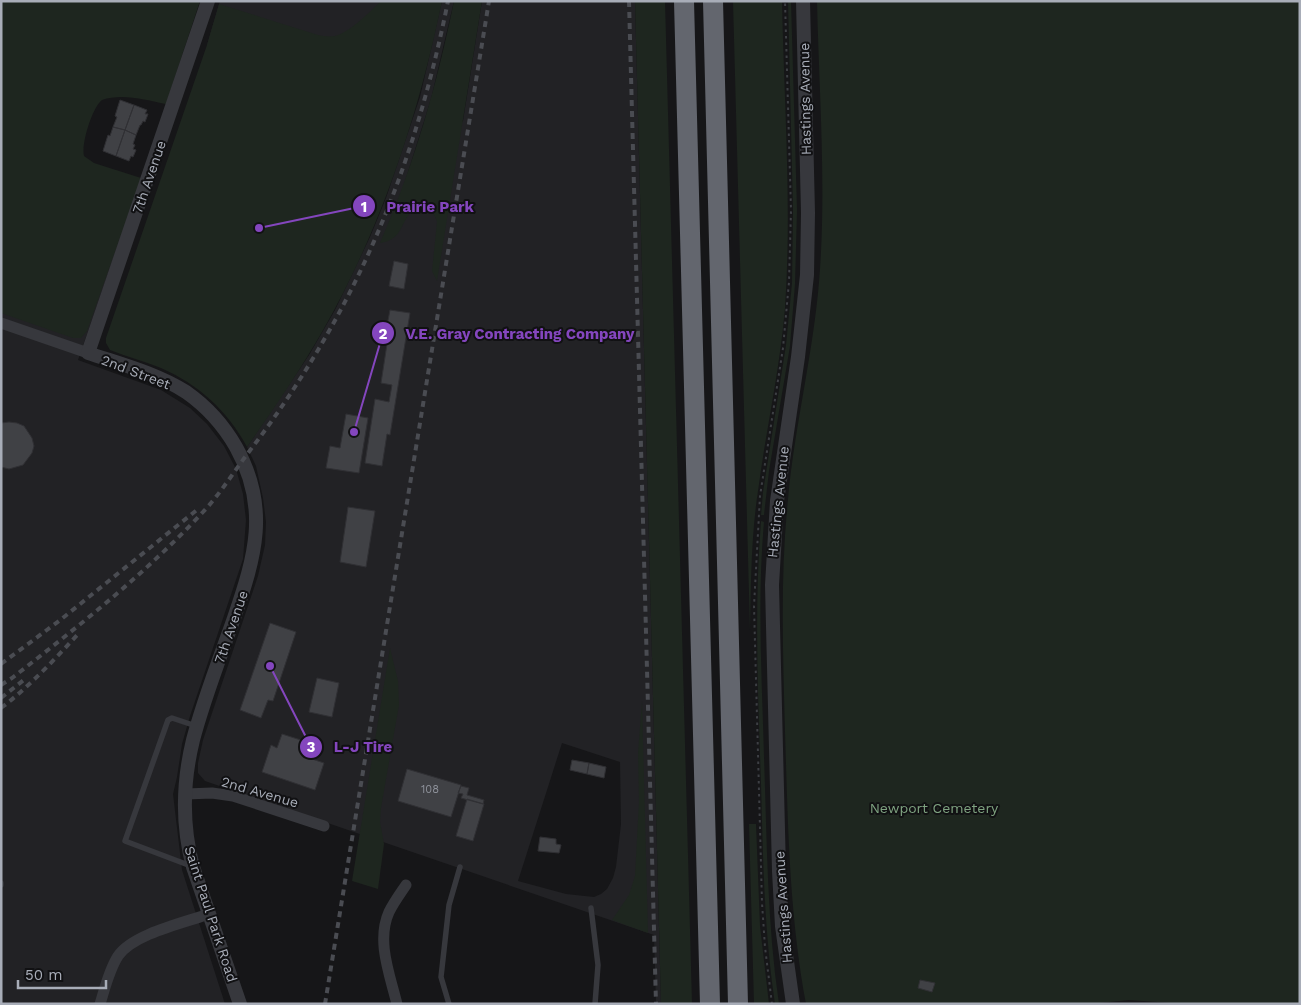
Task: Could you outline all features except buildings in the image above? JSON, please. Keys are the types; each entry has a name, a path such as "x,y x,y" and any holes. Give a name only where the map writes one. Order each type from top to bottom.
{"highway":[{"path":"684,1 710,1004"},
{"path":"714,1 738,1004"},
{"path":"701,689 696,834 701,1004"},
{"path":"738,963 746,988 747,1004"}],"street":[{"name":"7th Avenue","path":"88,353 208,1"},
{"name":"Hastings Avenue","path":"793,1004 782,926 779,871 772,585 777,501 802,325 807,275 808,213 803,1"},
{"name":"2nd Street","path":"1,323 155,377 185,392 203,406 219,423 243,460"},
{"name":"7th Avenue","path":"186,794 189,763 197,726 248,578 254,550 256,531 255,509 250,481 243,460"},
{"name":"2nd Avenue","path":"186,794 233,796 324,826"},
{"name":"Saint Paul Park Road","path":"186,794 187,830 193,867 240,1004"},
{"path":"397,1004 384,951 384,930 389,913 406,885"},
{"path":"100,1004 116,961 128,946 145,936 209,914"}],"lane":[{"path":"193,867 125,841 168,720 172,718 197,726"},
{"path":"449,1004 441,977 449,905 460,867"},
{"path":"591,908 598,965 595,1004"}],"shaded area":[{"path":"1,1 200,1 102,83 76,159 140,181 78,360 161,390 190,408 207,424 224,446 236,469 243,494 246,520 243,559 190,716 182,744 173,794 182,870 225,1004 1,1004"},
{"path":"220,1 404,1 324,83 207,45"},
{"path":"442,1 454,1 431,99 403,188 463,121 482,1 635,1 661,1004 656,1004 654,935 205,781 198,773 203,740 258,576 265,545 266,522 263,498 256,466 247,447 309,355 335,310 370,237 386,198 420,97","holes":["562,743 620,762 621,824 616,867 607,889 594,897 566,894 518,881"]}],"green space":[{"path":"1,1 200,1 166,104 126,97 102,100 98,104 88,126 84,143 84,156 94,163 141,178 87,331 81,338 73,338 1,313"},
{"path":"381,1 442,1 409,130 380,213 343,293 304,362 247,447 231,422 211,400 187,382 161,368 110,350 106,343 106,338 207,45 219,4 318,35 335,36 353,27"},
{"path":"454,1 482,1 437,281 432,271 437,222 434,215 428,209 421,207 413,210 393,238 380,243 414,154 432,94"},
{"path":"635,1 665,1 692,1004 661,1004"},
{"path":"733,1 782,1 787,154 788,231 785,308 780,354 761,468 754,526 750,631"},
{"path":"788,1 791,1 797,210 795,284 790,346 769,471 764,515 761,515 786,345 792,283 793,211"},
{"name":"Newport Cemetery","path":"817,1 1300,1 1300,1004 1184,1004 1129,1000 1090,1004 806,1004 796,936 790,868 784,703 783,586 785,528 791,470 814,327 822,236"},
{"path":"761,521 764,522 761,640 767,850 772,942 779,1004 775,1004 771,977 763,866 757,652"},
{"path":"390,648 398,681 399,705 381,808 380,822 384,844 378,889 352,881"},
{"path":"642,701 648,933 612,920 629,895 635,876 639,801 638,753"},
{"path":"749,824 756,824 760,926 769,1004 754,1004"}],"railway":[{"path":"1,685 87,619 181,535 215,498 286,401 319,348 349,294 375,239 398,182 417,124 434,64 448,1"},
{"path":"325,1004 489,1"},
{"path":"629,1 656,1004"},
{"path":"1,664 59,621 198,509"},
{"path":"1,708 32,681 79,633"},
{"path":"1,698 25,679"}],"place":[{"name":"Prairie Park","path":"259,228"},
{"name":"V.E. Gray Contracting Company","path":"354,432"},
{"name":"L-J Tire","path":"270,666"}]}
